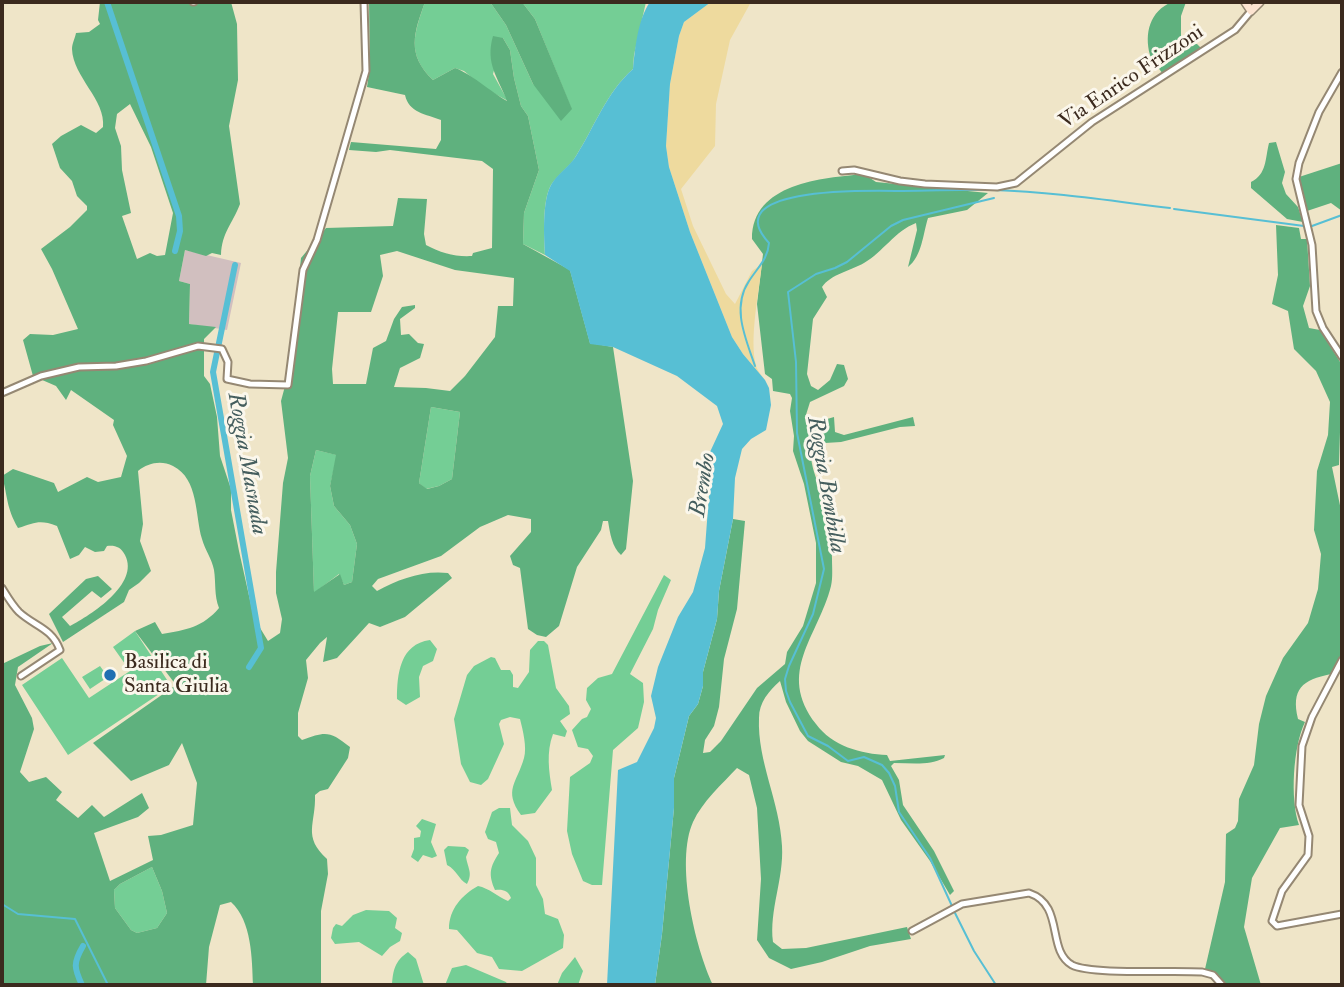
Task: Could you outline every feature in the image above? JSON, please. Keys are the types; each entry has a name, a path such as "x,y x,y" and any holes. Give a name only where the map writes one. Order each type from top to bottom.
{"street":[{"path":"2,393 41,376 79,367 116,366 146,361 198,346 222,349 228,362 227,379 250,384 288,385 303,270 317,240 366,71 363,2"},
{"path":"1245,2 1251,11"},
{"name":"Via Enrico Frizzoni","path":"842,171 854,170 900,181 942,185 997,187 1020,180 1092,122 1236,29 1260,2"},
{"path":"1342,72 1321,107 1297,174 1297,187 1312,245 1315,307 1323,328 1342,357"},
{"path":"2,588 19,612 50,631 60,650 21,676"},
{"path":"1342,660 1311,719 1302,746 1299,805 1309,834 1308,855 1282,891 1272,921 1277,926 1342,914"},
{"path":"912,931 960,904 1020,892 1032,893 1047,906 1060,951 1072,965 1091,969 1206,972 1222,985"}],"shaded area":[{"path":"185,250 241,263 227,330 189,324 190,284 179,281"}],"green space":[{"path":"100,2 231,2 237,24 238,80 229,126 240,204 225,234 221,255 212,253 206,256 185,250 179,281 190,284 189,324 216,327 204,339 204,376 210,384 217,417 220,456 231,489 231,510 254,618 268,641 280,633 282,619 276,593 276,572 283,483 288,458 281,401 288,375 301,258 326,228 393,226 398,198 427,199 424,234 426,245 448,254 466,256 492,248 493,169 482,161 390,150 349,150 351,142 436,149 441,140 441,120 414,109 405,95 367,87 370,67 369,2 425,2 415,43 424,70 433,80 455,68 507,101 491,55 493,36 503,38 510,50 521,106 528,116 539,170 524,213 523,244 570,270 590,343 613,347 633,481 626,549 621,555 618,552 608,521 603,521 601,530 577,567 559,626 546,637 528,629 520,568 513,565 510,556 531,532 531,519 508,515 480,527 441,556 378,579 372,586 377,591 420,574 448,573 452,578 405,617 380,627 369,623 337,658 323,662 327,637 306,660 308,678 298,713 298,736 302,740 328,734 350,747 348,758 328,789 315,795 312,836 319,851 327,859 328,874 321,911 321,985 253,985 247,930 238,910 231,902 220,905 209,947 206,985 2,985 2,664 40,646 53,643 18,667 15,685 32,718 34,729 20,772 29,782 46,777 62,792 56,800 78,818 92,805 104,817 142,793 149,808 138,817 94,833 110,881 153,860 148,836 161,835 193,825 197,783 182,743 169,765 131,781 93,743 176,685 135,631 155,622 162,634 186,629 207,620 219,608 214,570 202,539 192,489 188,480 173,466 155,463 138,471 143,524 140,541 151,571 129,590 124,602 63,642 49,614 86,579 98,576 112,589 101,598 92,591 62,617 70,626 101,606 126,577 128,566 125,555 115,546 107,546 104,551 95,552 85,547 79,555 70,559 57,526 41,522 18,528 9,508 2,476 13,469 54,483 58,492 87,477 98,482 121,477 127,456 113,425 114,420 71,390 66,400 56,386 33,376 23,340 30,334 53,335 78,329 41,249 87,210 87,206 77,196 72,181 60,168 52,144 81,125 96,133 103,127 100,107 78,69 72,49 76,33 89,32 100,24","holes":["130,104 151,147 173,213 165,255 150,253 137,259 122,216 131,213 122,170 121,146 115,128 117,114","397,251 455,270 514,278 513,306 498,306 495,337 450,391 394,387 400,368 420,358 424,344 418,343 409,334 401,335 400,319 415,308 415,305 402,307 394,319 386,341 373,348 366,384 333,384 338,312 371,312 383,276 380,255","431,407 460,412 452,479 427,489 419,483","316,450 336,455 330,486 334,506 350,525 357,544 352,582 344,585 340,574 314,592 310,476","152,867 167,913 157,928 137,933 131,930 115,908 114,890"]},
{"path":"425,2 490,2 506,25 533,84 571,108 535,19 522,2 646,2 633,69 615,89 583,145 548,192 544,219 545,255 523,244 524,213 539,170 528,116 521,106 514,78 510,50 503,38 493,74 508,101 486,89 464,71 455,68 433,80 419,61 415,43"},
{"path":"490,2 522,2 535,19 572,109 561,121 533,84 506,25"},
{"path":"1172,2 1186,2 1181,16 1181,36 1189,44 1197,44 1203,50 1163,74 1151,57 1148,47 1149,31 1158,11"},
{"path":"1276,142 1285,172 1282,183 1286,194 1298,207 1303,222 1287,219 1251,188 1251,182 1263,170 1269,143"},
{"path":"1342,163 1342,211 1331,203 1307,211 1299,177"},
{"path":"864,174 876,182 988,193 967,210 928,218 919,251 908,267 917,230 916,223 902,231 871,258 836,276 822,287 827,297 813,319 807,374 811,386 818,390 830,380 837,364 844,365 848,379 844,386 810,402 805,418 810,424 834,417 835,432 844,435 913,417 915,426 825,443 811,450 831,544 832,576 825,604 804,655 800,688 805,705 816,724 839,743 857,751 887,755 890,761 945,755 944,758 932,762 894,763 891,766 899,780 903,805 934,851 954,891 950,895 901,820 882,780 858,766 841,762 808,741 786,702 780,681 765,697 759,718 761,750 777,813 782,846 773,918 773,942 782,949 806,948 907,927 911,939 870,946 791,969 769,958 757,940 761,879 757,808 749,775 737,768 702,807 693,822 688,839 686,859 690,904 700,949 713,985 655,985 674,808 674,778 689,716 698,704 703,686 703,672 717,619 719,591 733,519 745,521 737,609 724,659 719,707 714,726 705,740 703,753 710,752 721,741 757,688 785,664 787,652 803,626 816,583 816,543 804,484 793,451 794,436 790,411 792,398 790,394 773,391 772,379 765,374 757,304 763,254 752,239 755,220 764,206 776,195 792,187 829,178"},
{"path":"1276,225 1299,228 1301,239 1307,239 1310,286 1303,306 1309,328 1320,330 1342,365 1339,465 1332,467 1342,515 1342,654 1331,674 1306,683 1298,693 1298,719 1305,722 1294,773 1294,801 1299,825 1280,828 1252,878 1244,927 1261,985 1225,985 1214,973 1205,969 1225,882 1226,834 1235,828 1238,821 1239,799 1254,765 1266,696 1283,658 1308,623 1318,589 1321,554 1314,530 1317,471 1328,435 1330,402 1316,371 1294,349 1288,311 1272,304 1278,275"},
{"path":"431,407 460,412 452,479 426,489 419,483"},
{"path":"316,450 337,455 330,486 334,506 350,525 357,544 352,582 344,585 339,574 314,593 310,476"},
{"path":"664,575 671,580 653,629 630,674 643,683 644,702 638,728 613,750 602,885 592,885 583,881 572,854 567,831 570,777 590,763 593,756 588,749 578,747 572,730 587,717 591,709 586,700 587,688 598,678 612,674"},
{"path":"135,631 171,686 68,755 22,685 62,658 89,698 130,671 113,647"},
{"path":"430,640 437,649 433,661 423,666 419,677 420,697 406,705 397,699 402,662 412,647"},
{"path":"538,641 544,641 548,645 556,688 569,706 570,714 560,721 567,731 565,737 553,734 549,748 552,790 535,813 521,815 512,793 525,754 520,719 510,717 501,720 499,724 504,744 488,779 481,785 470,782 461,764 454,719 467,675 474,666 491,657 495,658 501,670 510,670 513,687 518,688 529,672 530,650"},
{"path":"100,666 108,677 90,689 82,677"},
{"path":"499,808 510,808 512,825 528,841 536,858 536,885 543,899 545,914 558,919 564,935 563,948 522,971 499,969 492,957 477,953 457,930 449,929 451,915 458,903 478,886 508,901 511,898 504,891 495,890 491,879 491,871 499,853 496,842 488,839 485,832 492,812"},
{"path":"422,819 436,824 431,842 437,856 432,858 423,855 418,862 411,857 414,838 420,837 421,831 416,826"},
{"path":"448,846 465,847 469,850 466,857 470,874 467,884 447,865 444,850"},
{"path":"152,867 167,913 157,928 137,933 131,930 115,908 114,890"},
{"path":"366,910 389,911 397,918 395,928 402,933 400,941 382,956 359,942 335,944 331,938 336,924 342,926 353,915"},
{"path":"408,952 416,959 424,985 392,985 396,966"},
{"path":"575,957 583,971 578,985 557,985 562,973"},
{"path":"466,965 508,985 445,985 452,968"}],"sand":[{"path":"711,2 751,2 730,40 716,104 715,146 681,189 693,226 726,294 735,304 752,271 762,264 755,315 754,355 765,380 732,337 690,232 669,167 666,146 670,84 679,36 684,22"}],"water":[{"path":"650,2 711,2 684,22 679,36 670,84 666,146 669,167 690,232 732,337 765,380 771,405 766,430 751,439 742,449 735,478 733,519 719,591 717,619 703,672 703,686 698,704 689,716 674,778 674,808 655,985 607,985 618,770 637,762 654,728 656,718 651,696 658,667 678,617 693,592 705,548 710,452 723,424 717,406 677,376 613,347 590,344 570,271 545,255 544,219 551,185 583,145 615,88 633,69 640,25"}],"waterway":[{"name":"Roggia Masnada","path":"107,2 179,216 180,231 175,251"},
{"path":"755,366 744,334 741,302 749,281 768,249 769,243 758,224 763,210 781,201 836,192 983,190 1060,195 1170,208"},
{"name":"Roggia Bembilla","path":"952,906 930,858 899,812 895,786 889,773 882,765 864,757 848,761 828,746 808,736 786,691 785,679 789,666 813,614 824,569 797,433 796,362 788,292 816,274 847,262 891,226 903,220 994,198"},
{"path":"1174,209 1304,226"},
{"path":"1312,226 1342,215"},
{"name":"Roggia Masnada","path":"235,265 213,372 261,648 249,667"},
{"path":"2,904 18,914 75,919 108,985"},
{"name":"Roggia Bembilla","path":"954,911 974,951 996,985"},
{"name":"Roggia Masnada","path":"82,985 76,966 83,946"}],"place":[{"name":"Basilica di Santa Giulia","path":"110,675"}],"water label":[{"name":"Brembo","path":"704,485"}]}
